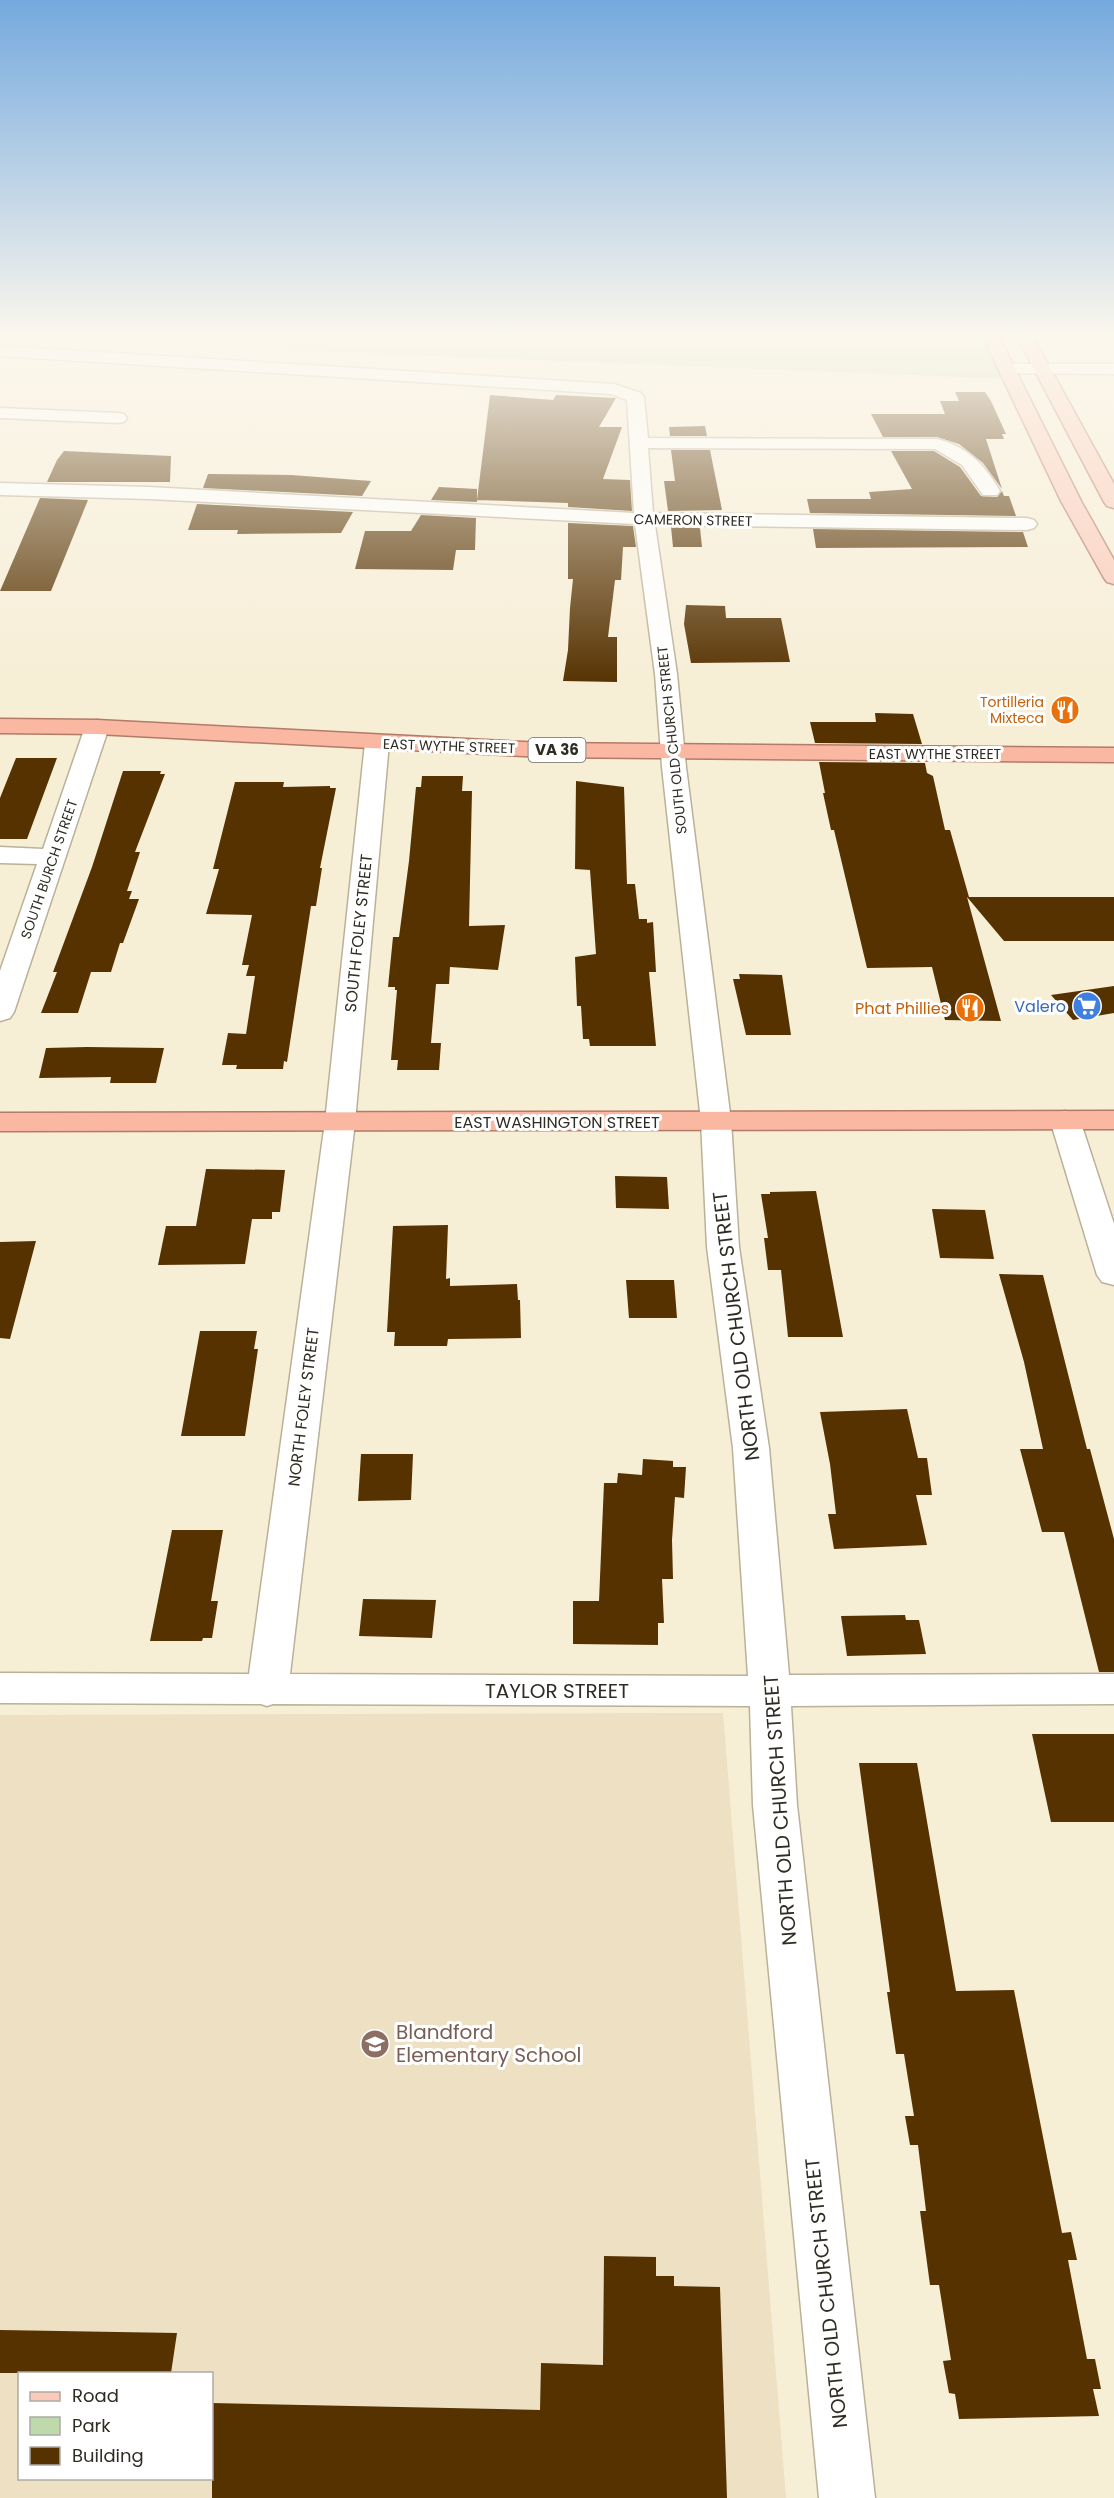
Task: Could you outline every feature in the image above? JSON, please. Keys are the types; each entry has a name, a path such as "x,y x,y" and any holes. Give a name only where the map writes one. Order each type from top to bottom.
{"highway":[{"name":"EAST WYTHE STREET","path":"0,726 97,727 544,750 1114,755"},
{"name":"EAST WASHINGTON STREET","path":"0,1122 1114,1119"}],"main road":[{"path":"1047,452 1071,501 1114,578"},
{"path":"1087,452 1114,502"}],"street":[{"name":"SOUTH OLD CHURCH STREET","path":"641,452 644,519 672,715 673,752 716,1121"},
{"path":"953,452 972,465 984,478 990,491"},
{"name":"CAMERON STREET","path":"0,489 149,493 644,519 1027,524"},
{"name":"SOUTH BURCH STREET","path":"0,1012 97,727"},
{"name":"SOUTH FOLEY STREET","path":"340,1122 377,743"},
{"path":"0,855 53,856"},
{"path":"1065,1120 1114,1275"},
{"name":"NORTH OLD CHURCH STREET","path":"716,1121 723,1247 751,1448 771,1691 776,1805 847,2498"},
{"name":"NORTH FOLEY STREET","path":"267,1691 340,1122"},
{"name":"TAYLOR STREET","path":"0,1688 267,1691 1114,1689"}],"shaded area":[{"name":"Blandford Elementary School","path":"723,1713 786,2498 0,2498 0,1715"}],"building":[{"path":"64,452 171,456 170,482 47,482"},
{"path":"483,452 613,452 603,479 630,480 632,511 568,507 568,503 477,500"},
{"path":"671,452 710,452 722,510 668,511 664,481 675,481"},
{"path":"891,452 935,452 960,467 981,496 997,497 1002,491 1004,496 1009,496 1016,516 810,513 807,499 871,499 869,492 912,489"},
{"path":"969,452 990,452 1002,489 983,463"},
{"path":"208,474 291,475 371,481 362,496 203,488"},
{"path":"439,487 477,489 477,502 431,500"},
{"path":"40,498 88,500 51,591 0,591"},
{"path":"197,504 353,512 341,533 237,534 238,530 188,530"},
{"path":"421,515 476,518 475,550 456,550 453,570 355,569 365,531 411,531"},
{"path":"568,523 633,526 636,547 623,547 621,580 615,580 608,637 617,637 617,682 563,681 568,650 573,579 568,579"},
{"path":"671,527 700,528 702,547 673,547"},
{"path":"813,529 1023,532 1028,547 816,548"},
{"path":"686,605 725,606 726,618 781,618 790,662 691,663 684,624"},
{"path":"875,713 913,714 922,744 815,743 810,722 876,722"},
{"path":"16,758 57,758 27,839 0,839 0,798"},
{"path":"819,762 925,763 927,773 933,776 945,830 950,830 969,897 1114,897 1114,941 1004,941 967,897 1001,1021 945,1020 932,967 867,968 834,830 831,830"},
{"path":"123,771 161,771 160,774 165,774 135,852 140,852 127,891 132,891 129,899 139,899 123,943 120,943 111,972 91,972 78,1013 41,1013 57,972 53,972 92,867"},
{"path":"422,776 463,776 462,791 472,791 469,926 505,925 498,970 450,967 449,984 436,984 431,1043 441,1043 439,1070 397,1070 398,1060 391,1060 397,990 395,987 388,987 393,937 399,937 416,787 421,787"},
{"path":"576,781 624,787 627,884 635,884 639,919 647,919 647,923 653,922 656,972 649,972 656,1046 590,1046 589,1039 583,1039 581,1006 577,1006 575,957 596,954 590,870 575,869"},
{"path":"235,782 284,782 283,787 330,786 330,788 336,788 320,868 322,868 316,906 311,906 287,1062 284,1061 283,1069 236,1069 237,1065 222,1065 228,1033 246,1034 255,976 246,976 249,965 242,965 252,915 206,914 219,869 213,869"},
{"path":"739,974 782,975 791,1035 746,1035 733,979 740,979"},
{"name":"Valero","path":"1114,986 1114,1013 1073,1020 1051,995"},
{"path":"46,1048 164,1048 156,1083 110,1083 111,1077 39,1078"},
{"path":"206,1169 285,1170 280,1212 272,1212 272,1219 252,1219 245,1264 158,1265 166,1226 196,1226"},
{"path":"615,1176 667,1177 669,1209 616,1208"},
{"path":"816,1191 843,1337 788,1337 781,1270 768,1270 764,1238 768,1238 761,1194"},
{"path":"932,1209 985,1210 994,1259 940,1258"},
{"path":"448,1225 446,1279 450,1278 450,1286 517,1284 518,1300 520,1300 521,1338 448,1339 447,1346 394,1346 395,1332 387,1332 393,1226"},
{"path":"36,1241 10,1339 0,1338 0,1242"},
{"path":"999,1274 1043,1275 1087,1449 1090,1449 1114,1539 1114,1672 1099,1672 1064,1532 1042,1532 1020,1449 1043,1449 1024,1362"},
{"path":"626,1280 674,1280 677,1318 629,1318"},
{"path":"200,1331 257,1331 254,1349 258,1349 245,1436 181,1436"},
{"path":"907,1409 918,1458 927,1458 932,1495 916,1495 927,1545 834,1549 828,1514 836,1514 830,1464 820,1412"},
{"path":"361,1454 413,1454 411,1500 358,1501"},
{"path":"643,1459 673,1461 673,1467 686,1467 684,1498 675,1497 672,1540 673,1579 662,1579 664,1623 658,1623 658,1645 573,1644 573,1601 599,1601 604,1483 617,1483 618,1473 642,1475"},
{"path":"172,1530 223,1530 211,1601 218,1601 212,1638 203,1638 202,1641 150,1641"},
{"path":"363,1599 436,1600 432,1638 359,1636"},
{"path":"905,1615 906,1620 919,1620 926,1654 847,1656 841,1616"},
{"path":"1032,1734 1114,1734 1114,1822 1051,1822"},
{"path":"859,1763 917,1763 956,1991 1014,1990 1062,2233 1071,2232 1077,2260 1068,2260 1087,2359 1095,2359 1101,2389 1093,2389 1099,2416 959,2419 955,2394 949,2393 943,2361 951,2360 939,2285 930,2285 920,2211 926,2211 918,2145 910,2145 905,2116 914,2116 904,2054 896,2054 887,1992 890,1992"},
{"path":"604,2256 656,2257 656,2276 674,2276 674,2286 720,2287 727,2498 212,2498 213,2403 540,2410 541,2363 603,2365"},
{"path":"0,2330 177,2333 171,2372 0,2373"}],"place":[{"name":"Tortilleria Mixteca","path":"1065,710"},
{"name":"Valero","path":"1087,1006"},
{"name":"Phat Phillies","path":"970,1008"},
{"name":"Blandford Elementary School","path":"375,2044"}]}
